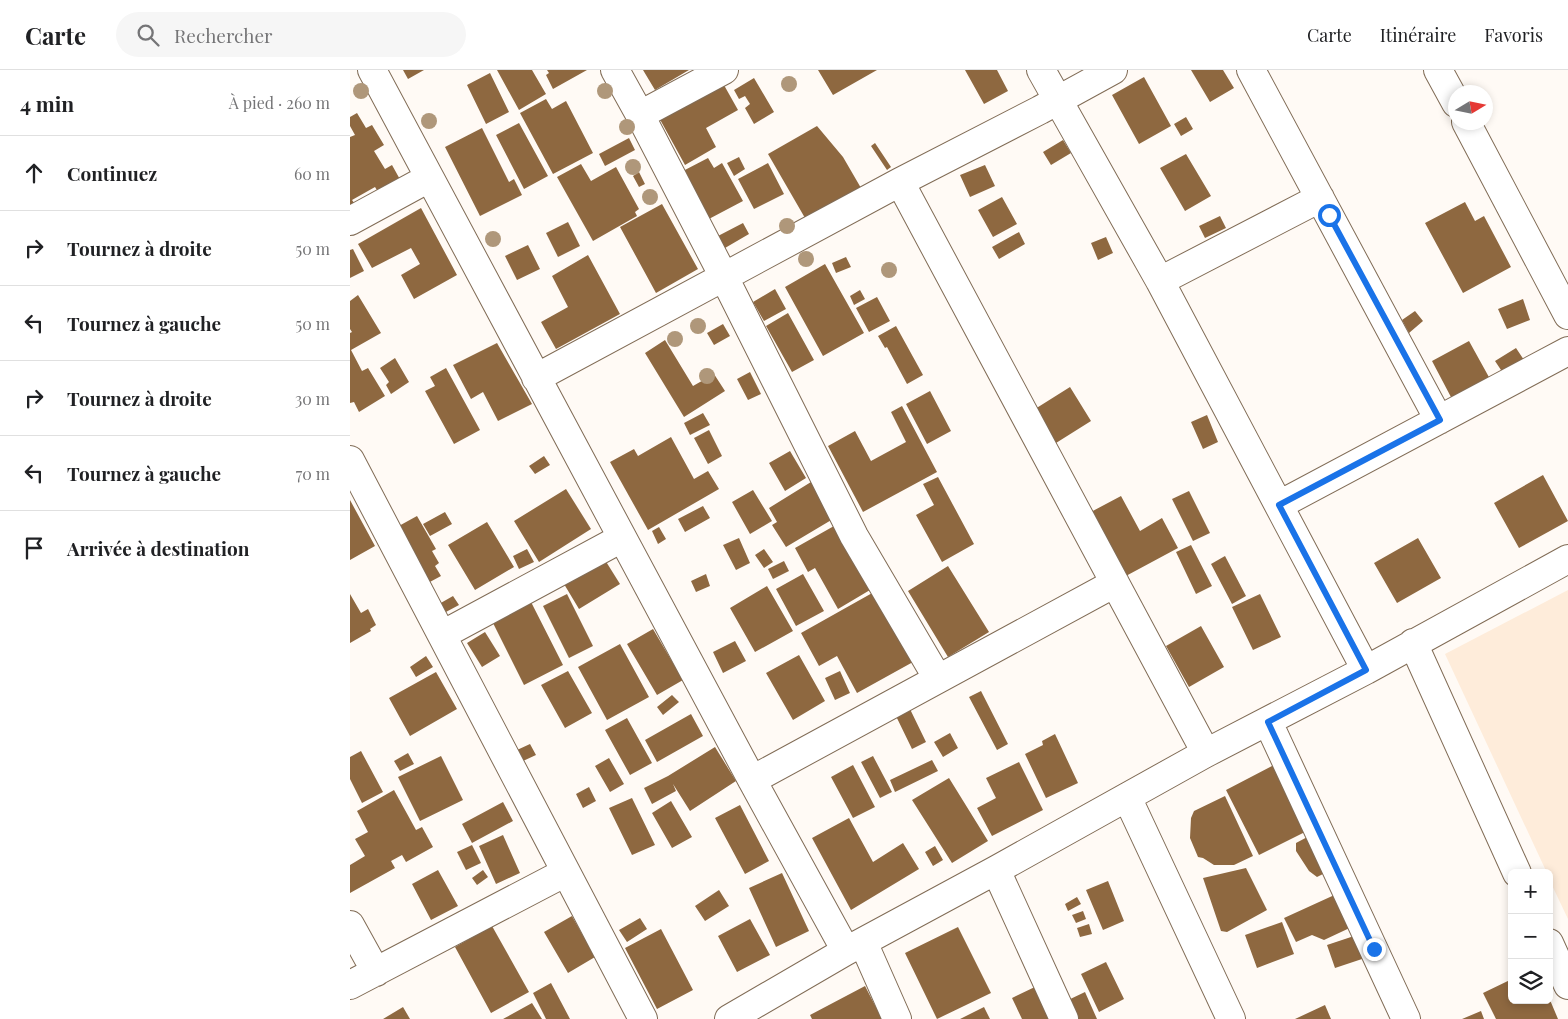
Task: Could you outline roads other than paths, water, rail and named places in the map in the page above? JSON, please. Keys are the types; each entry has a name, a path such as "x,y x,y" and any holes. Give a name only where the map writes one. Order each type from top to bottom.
{"street":[{"path":"372,70 752,780 897,1019"},
{"path":"614,70 640,115 724,277 854,536 938,679"},
{"path":"640,115 724,70"},
{"path":"1041,70 1160,281 1366,670"},
{"path":"536,378 1113,70"},
{"path":"1251,70 1440,420"},
{"path":"1438,70 1448,88"},
{"path":"1470,130 1568,315"},
{"path":"350,221 429,178"},
{"path":"900,182 1206,753"},
{"path":"1160,281 1320,198"},
{"path":"1279,505 1568,351"},
{"path":"350,461 643,1019"},
{"path":"442,635 622,538"},
{"path":"729,1019 855,947 1206,753 1366,670 1568,559"},
{"path":"752,780 1115,584"},
{"path":"1414,644 1515,869"},
{"path":"1268,722 1406,1019"},
{"path":"1127,797 1231,1019"},
{"path":"996,870 1064,1019"},
{"path":"350,985 566,872"},
{"path":"350,925 376,972"},
{"path":"1553,953 1568,985"}]}
